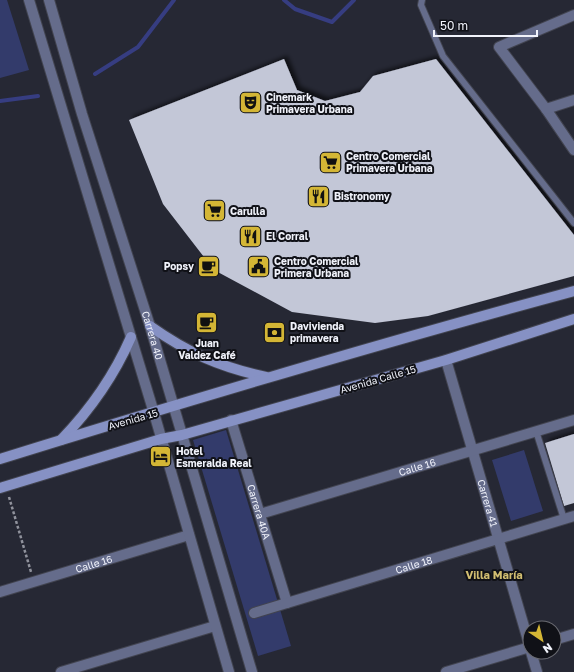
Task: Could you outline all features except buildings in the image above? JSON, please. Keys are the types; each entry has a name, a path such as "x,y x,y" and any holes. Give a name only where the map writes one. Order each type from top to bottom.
{"main road":[{"path":"150,326 176,344 205,359 234,370 266,377 404,337 574,291"},
{"name":"Avenida Calle 15","path":"182,435 446,360 574,319"},
{"path":"60,440 82,418 108,382 131,337"},
{"name":"Avenida 15","path":"0,459 174,407 266,377"},
{"path":"3,487 161,439 182,435"}],"street":[{"path":"29,0 154,413 188,535 229,672"},
{"name":"Carrera 40","path":"49,0 82,114 150,326 252,672"},
{"path":"574,15 499,46 499,49 546,108 574,150"},
{"path":"546,108 574,100"},
{"name":"Carrera 41","path":"446,360 522,620"},
{"name":"Carrera 40A","path":"231,420 286,603"},
{"name":"Calle 16","path":"260,514 574,420"},
{"name":"Calle 18","path":"254,613 574,516"},
{"name":"Calle 16","path":"0,592 188,535"},
{"path":"61,672 215,626"},
{"path":"562,638 574,634"},
{"path":"446,672 522,649"},
{"path":"534,660 537,672"}],"lane":[{"path":"422,0 421,5 443,56 574,222"},
{"path":"536,431 564,520"}],"path":[{"path":"3,487 34,582"}],"shaded area":[{"path":"0,0 7,0 29,70 0,78"},
{"path":"226,430 291,646 258,656 193,440"},
{"path":"524,450 543,511 511,521 492,460"}],"waterway":[{"path":"95,74 138,47 174,0"},
{"path":"284,0 295,9 332,22 354,0"},
{"path":"0,101 38,96"}],"place":[{"name":"Cinemark Primavera Urbana","path":"251,103"},
{"name":"Centro Comercial Primavera Urbana","path":"331,162"},
{"name":"Bistronomy","path":"319,196"},
{"name":"Carulla","path":"215,211"},
{"name":"El Corral","path":"250,236"},
{"name":"Popsy","path":"209,266"},
{"name":"Centro Comercial Primera Urbana","path":"258,267"},
{"name":"Juan Valdez Café","path":"207,323"},
{"name":"Davivienda primavera","path":"274,332"},
{"name":"Hotel Esmeralda Real","path":"160,457"}],"district":[{"name":"Villa María","path":"494,574"}]}
